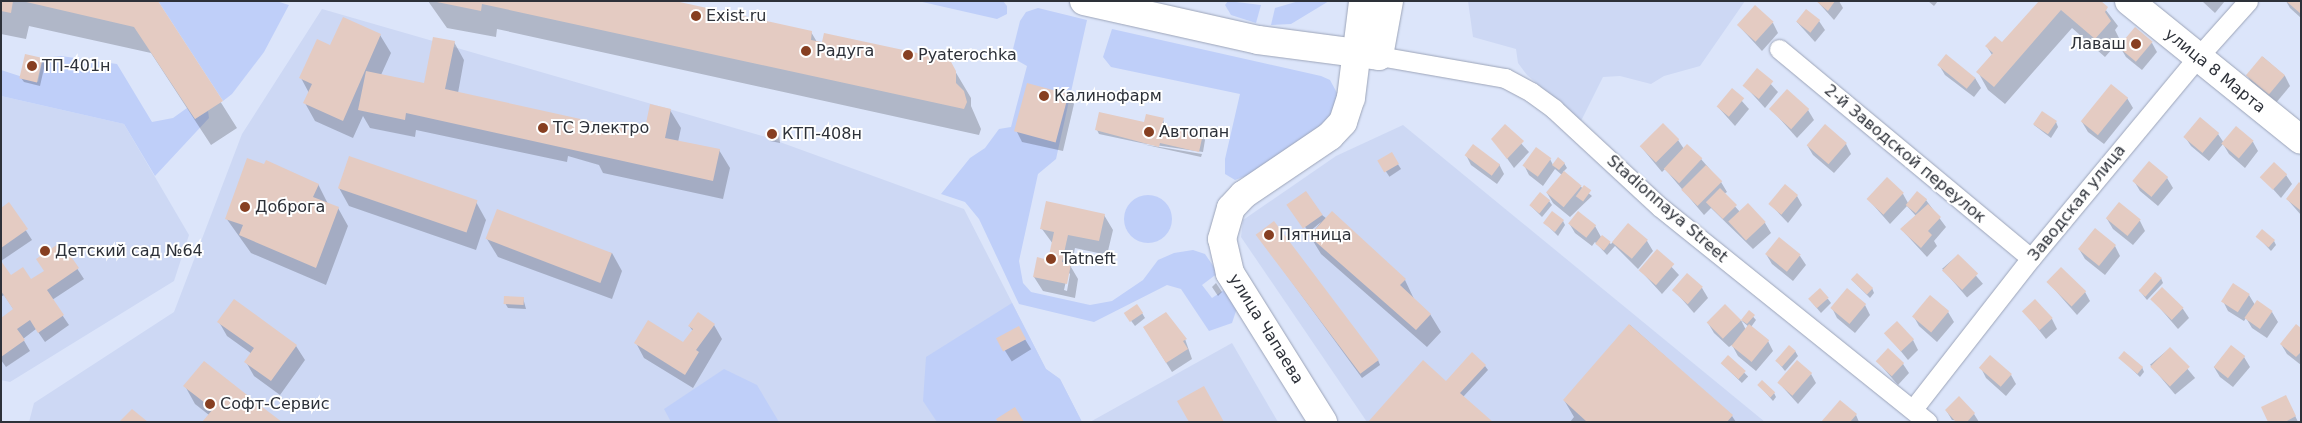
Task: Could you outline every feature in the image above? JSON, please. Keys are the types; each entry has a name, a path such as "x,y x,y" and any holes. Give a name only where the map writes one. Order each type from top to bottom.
{"main road":[{"path":"1084,1 1273,43 1367,54"},
{"path":"1363,1 1367,54"},
{"path":"1367,54 1389,1"},
{"name":"улица 8 Марта","path":"2129,1 2301,140"},
{"name":"улица Чапаева","path":"1323,422 1230,273 1222,239 1231,208 1243,196 1330,136 1344,122 1367,54"}],"street":[{"name":"Заводская улица","path":"1920,416 2031,258 2198,57 2248,1"},
{"name":"2-й Заводской переулок","path":"1779,49 2031,258"},
{"name":"Stadionnaya Street","path":"1367,54 1505,78 1531,92 1554,109 1660,208 1920,416"}],"shaded area":[{"path":"158,1 276,1 289,5 264,52 232,94 223,101"},
{"path":"918,1 1003,1 1007,6 1007,14 997,19"},
{"path":"1228,1 1261,5 1256,23 1231,15 1225,5"},
{"path":"1299,1 1329,1 1291,24 1271,25 1275,8"},
{"path":"1468,1 1745,1 1700,66 1664,76 1651,84 1620,76 1603,77 1581,121 1527,75 1518,63 1516,49 1473,37"},
{"path":"1038,8 1087,20 1056,159 1038,174 1019,261 1023,283 1031,292 1090,305 1112,301 1143,280 1158,260 1174,253 1193,250 1205,254 1218,273 1202,285 1212,298 1227,288 1237,308 1232,323 1209,331 1181,289 1167,285 1094,322 1019,304 979,219 965,202 941,194 970,158 985,148 999,129 1011,127 1027,66 1011,57 1020,21 1026,12"},
{"path":"322,9 766,137 964,209 1046,369 1060,379 1082,422 29,422 34,403 174,312 242,134"},
{"path":"1112,29 1321,76 1330,80 1337,93 1336,116 1262,170 1235,180 1225,174 1225,159 1240,94 1111,67 1103,57"},
{"path":"61,56 117,64 152,122 173,118 187,108 195,119 208,111 209,118 155,176 124,124 1,96 1,70 38,82 43,58"},
{"path":"1,96 124,124 189,235 174,281 10,382 1,380"},
{"path":"1403,125 1765,422 1367,422 1241,237 1243,220 1336,156"},
{"path":"1148,195 1157,197 1165,202 1170,210 1172,219 1170,228 1165,236 1157,241 1148,243 1139,241 1131,236 1126,228 1124,219 1126,210 1131,202 1139,197"},
{"path":"1012,303 1046,369 1060,379 1082,422 937,422 923,401 926,357"},
{"path":"1232,343 1278,422 1090,422"},
{"path":"724,369 757,385 779,422 671,422 664,409"}],"building":[{"path":"1,1 13,1 11,13 1,11"},
{"path":"22,1 158,1 223,101 195,119 134,27"},
{"name":"Радуга","path":"432,1 675,1 812,31 811,40 822,42 824,33 950,60 956,71 956,83 964,91 967,102 964,109 482,4 481,11"},
{"path":"1816,1 1835,1 1828,11"},
{"path":"2039,1 2101,1 2108,7 2105,12 2111,21 2095,39 2061,10 1994,87 1976,72 1993,53 1985,46 1995,36 2002,42"},
{"path":"2286,1 2301,1 2301,14"},
{"path":"1755,5 1774,22 1756,42 1737,25"},
{"path":"1806,9 1820,20 1810,33 1796,22"},
{"path":"343,17 381,34 343,121 303,103 312,84 299,78 317,39 330,45"},
{"name":"Лаваш","path":"2135,27 2153,42 2136,62 2118,47"},
{"path":"433,37 455,41 445,89 644,133 650,104 671,109 665,138 720,149 713,181 406,113 405,120 358,110 366,71 424,83"},
{"name":"ТП-401н","path":"25,54 43,58 37,82 19,78"},
{"path":"1946,54 1976,78 1967,89 1937,65"},
{"path":"2262,56 2285,75 2269,94 2246,75"},
{"path":"1757,68 1773,81 1759,99 1743,86"},
{"path":"1027,83 1069,94 1056,142 1014,131"},
{"path":"2111,84 2128,98 2098,135 2081,121"},
{"path":"1732,88 1744,98 1729,117 1717,106"},
{"path":"1787,89 1809,109 1791,129 1769,109"},
{"path":"2042,111 2057,121 2048,134 2033,124"},
{"name":"Автопан","path":"1099,112 1144,122 1146,114 1164,118 1162,125 1203,134 1199,152 1160,143 1159,147 1095,130"},
{"path":"2200,117 2219,133 2202,153 2183,137"},
{"path":"1663,123 1679,139 1656,163 1640,146"},
{"path":"1505,124 1524,141 1507,159 1491,139"},
{"path":"1825,124 1847,143 1829,164 1807,145"},
{"path":"2236,126 2254,141 2239,158 2221,144"},
{"name":"КТП-408н","path":"767,129 779,131 778,139 766,136"},
{"path":"1473,144 1500,164 1492,176 1465,155"},
{"path":"1687,144 1702,158 1679,183 1664,169"},
{"path":"1536,147 1551,158 1538,177 1522,166"},
{"path":"1392,152 1399,164 1384,173 1377,160"},
{"path":"349,156 478,200 467,232 338,188"},
{"path":"1558,157 1565,163 1559,170 1552,165"},
{"path":"247,158 264,164 266,160 319,184 313,197 339,207 316,268 239,235 243,225 225,219"},
{"path":"2149,161 2168,177 2151,197 2132,181"},
{"path":"2274,162 2287,174 2273,190 2260,177"},
{"path":"1706,165 1722,181 1698,206 1681,190"},
{"path":"1564,171 1582,186 1564,207 1546,192"},
{"path":"1887,177 1904,193 1883,215 1867,199"},
{"path":"2299,182 2301,184 2300,210 2286,199"},
{"path":"1785,184 1798,195 1781,215 1768,204"},
{"path":"1584,185 1591,190 1583,202 1576,196"},
{"path":"1720,188 1737,205 1723,219 1706,202"},
{"path":"1306,191 1323,215 1303,229 1286,205"},
{"path":"1917,191 1927,199 1916,213 1906,205"},
{"path":"1540,192 1550,200 1539,213 1529,205"},
{"path":"1046,201 1105,214 1099,241 1068,235 1062,262 1071,264 1067,284 1033,277 1037,257 1048,260 1054,232 1040,229"},
{"path":"9,202 28,229 1,248 1,208"},
{"path":"2119,202 2141,220 2128,236 2106,218"},
{"path":"1748,203 1766,222 1746,240 1728,221"},
{"path":"1928,204 1941,217 1928,231 1932,235 1921,248 1900,229"},
{"path":"497,209 612,253 600,283 486,239"},
{"path":"1332,211 1406,279 1400,285 1431,314 1416,330 1309,236"},
{"path":"1552,211 1564,220 1555,232 1543,223"},
{"path":"1578,211 1596,225 1586,238 1568,224"},
{"path":"1274,221 1379,360 1360,374 1256,235"},
{"path":"1628,223 1648,240 1632,259 1612,242"},
{"path":"2095,228 2116,245 2099,266 2078,249"},
{"path":"2262,229 2275,240 2269,248 2256,237"},
{"path":"1602,235 1611,242 1604,250 1595,244"},
{"path":"1779,237 1801,255 1787,272 1765,254"},
{"path":"61,242 79,268 47,290 64,315 38,333 30,320 17,329 25,340 1,357 1,318 13,309 1,291 1,261 11,275 23,267 31,279 44,271 36,259"},
{"path":"1657,249 1674,264 1656,285 1639,270"},
{"path":"1958,254 1978,273 1962,290 1942,271"},
{"path":"2061,267 2086,291 2072,306 2046,282"},
{"path":"2155,272 2162,278 2145,297 2139,291"},
{"path":"1687,273 1703,287 1688,304 1672,290"},
{"path":"1857,273 1873,288 1867,295 1851,280"},
{"path":"2233,283 2250,294 2238,312 2221,301"},
{"path":"2162,287 2184,308 2172,320 2150,299"},
{"path":"1820,288 1829,298 1817,308 1808,299"},
{"path":"1847,288 1866,304 1849,324 1830,308"},
{"path":"1930,295 1949,311 1931,333 1912,316"},
{"path":"504,296 524,297 524,305 504,304"},
{"path":"234,299 297,345 271,381 244,362 254,348 217,322"},
{"path":"2035,299 2053,318 2040,330 2022,311"},
{"path":"2257,300 2273,311 2260,329 2244,318"},
{"path":"1137,304 1143,313 1130,322 1124,313"},
{"path":"1725,304 1741,320 1723,339 1707,322"},
{"path":"1749,310 1755,315 1747,324 1741,320"},
{"path":"698,312 715,324 696,350 699,352 685,375 634,343 648,320 683,342 693,329 688,326"},
{"path":"1166,312 1187,339 1183,341 1188,349 1166,363 1143,327"},
{"path":"1897,321 1914,339 1901,352 1884,333"},
{"path":"1629,324 1733,415 1727,422 1587,422 1563,400"},
{"path":"1749,324 1769,340 1752,362 1731,346"},
{"path":"2296,324 2301,328 2301,352 2296,357 2280,344"},
{"path":"1019,326 1026,339 1003,351 996,338"},
{"path":"1789,345 1796,351 1782,367 1775,361"},
{"path":"2231,345 2245,356 2228,378 2214,367"},
{"path":"2170,347 2190,367 2170,387 2150,367"},
{"path":"1888,348 1904,363 1892,376 1876,361"},
{"path":"2124,351 2143,367 2137,374 2118,358"},
{"path":"1472,352 1486,365 1460,393 1493,422 1368,422 1423,360 1446,381"},
{"path":"1728,355 1746,371 1738,379 1721,363"},
{"path":"1990,355 2012,374 2001,387 1979,368"},
{"path":"1797,360 1812,373 1792,396 1777,383"},
{"path":"204,361 282,422 202,422 213,409 183,386"},
{"path":"1762,380 1775,392 1770,397 1757,385"},
{"path":"1204,386 1224,422 1189,422 1177,401"},
{"path":"2286,395 2296,416 2285,422 2268,422 2261,407"},
{"path":"1959,396 1975,413 1967,422 1956,422 1945,410"},
{"path":"1840,400 1857,414 1850,422 1821,422"},
{"path":"1015,407 1024,422 998,422 996,419"},
{"path":"132,409 148,422 119,422"}],"place":[{"name":"Exist.ru","path":"696,16"},
{"name":"Лаваш","path":"2136,44"},
{"name":"Радуга","path":"806,51"},
{"name":"Pyaterochka","path":"908,55"},
{"name":"ТП-401н","path":"32,66"},
{"name":"Калинофарм","path":"1044,96"},
{"name":"ТС Электро","path":"543,128"},
{"name":"Автопан","path":"1149,132"},
{"name":"КТП-408н","path":"772,134"},
{"name":"Доброга","path":"245,207"},
{"name":"Пятница","path":"1269,235"},
{"name":"Детский сад №64","path":"45,251"},
{"name":"Tatneft","path":"1051,259"},
{"name":"Софт-Сервис","path":"210,404"}]}
